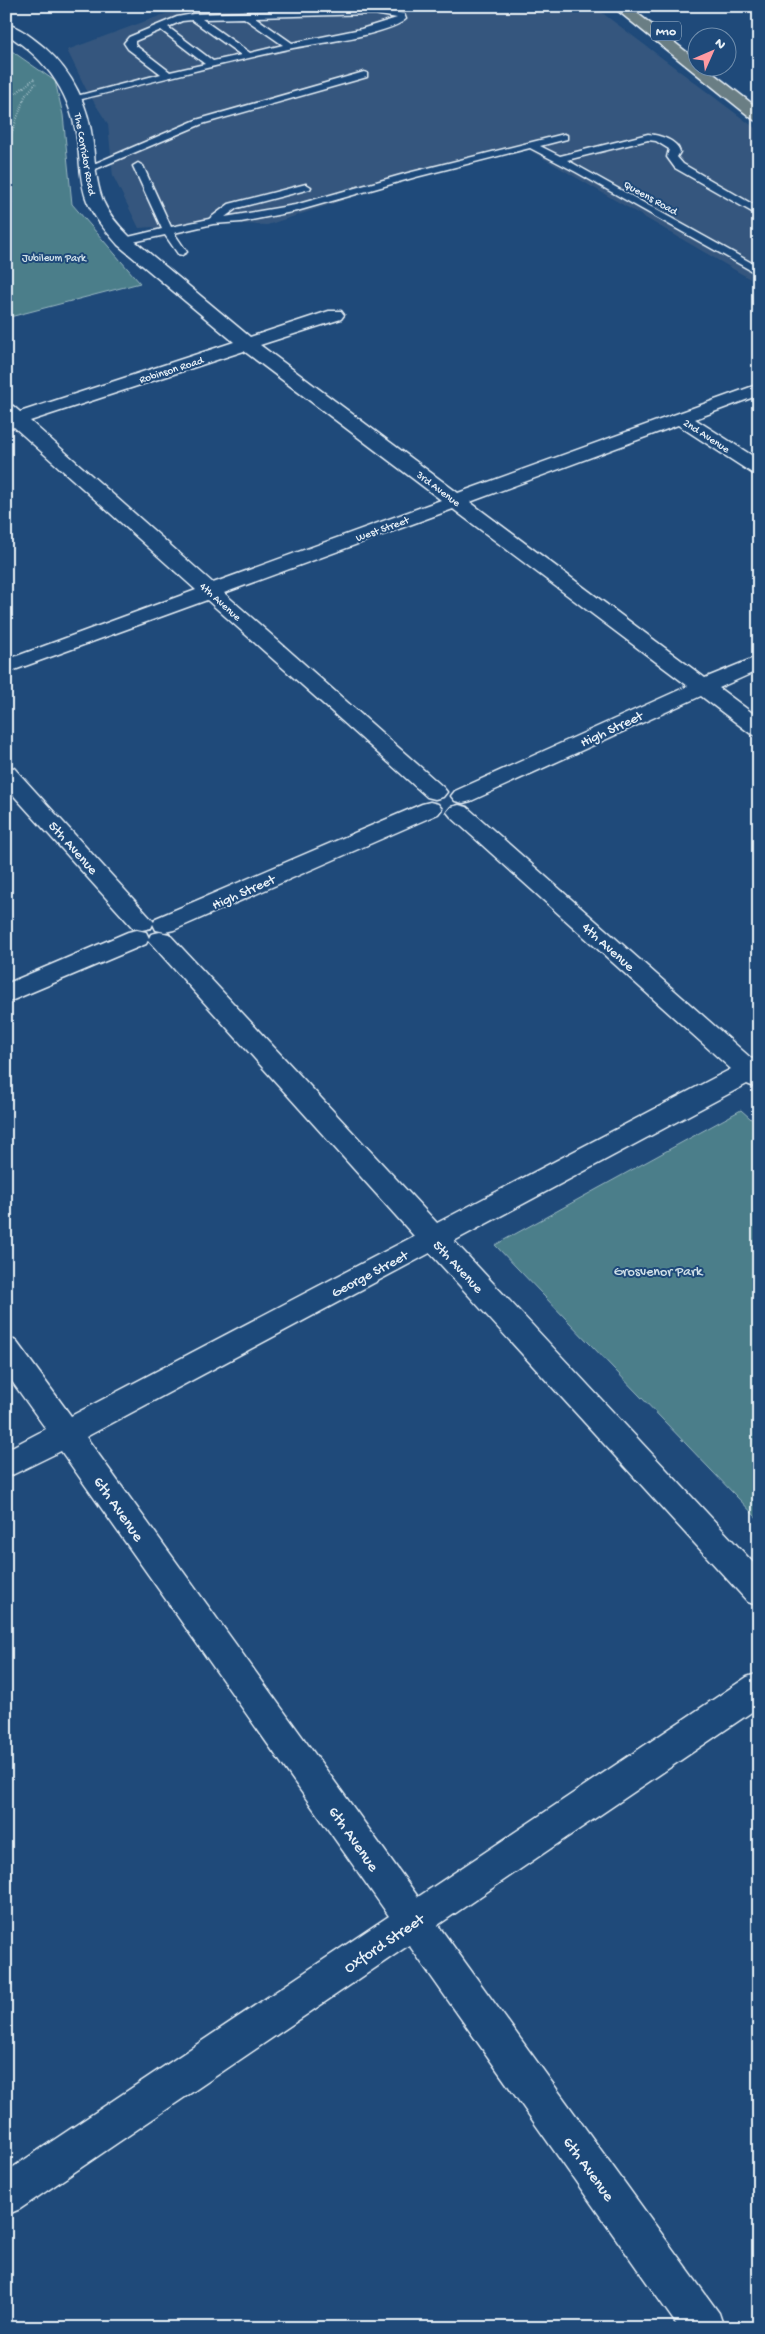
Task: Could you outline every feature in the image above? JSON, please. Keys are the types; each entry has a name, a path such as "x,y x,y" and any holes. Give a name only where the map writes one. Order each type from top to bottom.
{"main road":[{"name":"M10","path":"618,6 759,117"},
{"name":"M10","path":"634,6 688,47"},
{"path":"726,78 759,103"}],"street":[{"name":"The Corridor Road","path":"6,28 54,63 67,81 83,126 91,193 107,224 124,240"},
{"name":"3rd Avenue","path":"124,240 247,344 759,729"},
{"name":"Robinson Road","path":"10,418 336,315"},
{"name":"West Street","path":"6,667 759,388"},
{"name":"4th Avenue","path":"10,418 210,592 433,800"},
{"name":"2nd Avenue","path":"680,418 759,469"},
{"name":"High Street","path":"461,804 702,686 759,662"},
{"name":"5th Avenue","path":"6,773 759,1592"},
{"path":"433,800 450,790 461,804"},
{"name":"High Street","path":"6,994 151,931 433,800"},
{"name":"4th Avenue","path":"461,804 755,1072"},
{"name":"George Street","path":"6,1465 434,1238 755,1072"},
{"name":"6th Avenue","path":"6,1348 704,2328"},
{"name":"Oxford Street","path":"6,2195 759,1688"}],"lane":[{"path":"342,12 368,30"},
{"path":"74,98 169,75 212,64 368,30 402,19 401,16 384,12 193,17 161,26 132,39 129,43 131,47 169,75"},
{"path":"294,14 328,38"},
{"path":"246,15 290,46"},
{"path":"193,17 249,56"},
{"path":"161,26 212,64"},
{"path":"87,169 199,122 364,75"},
{"path":"124,240 213,221 241,219 297,208 422,172 564,137"},
{"path":"558,160 639,138 658,138 674,148 675,152 672,156 679,166 759,213"},
{"name":"Queens Road","path":"531,145 759,272"},
{"path":"138,166 152,204 166,230 182,252"},
{"path":"213,221 233,206 306,187"}],"path":[{"path":"6,101 54,63"},
{"path":"6,149 25,96 54,63"},
{"path":"6,180 12,201 6,222"}],"shaded area":[{"path":"251,6 593,6 759,131 759,284 529,150 469,162 412,178 267,225 218,223 160,240 153,227 139,228 113,176 108,124 87,91 67,50 176,10"}],"green space":[{"name":"Jubileum Park","path":"6,47 55,81 63,115 72,204 140,283 6,318"},
{"name":"Grosvenor Park","path":"741,1110 759,1126 759,1520 495,1245"}]}
